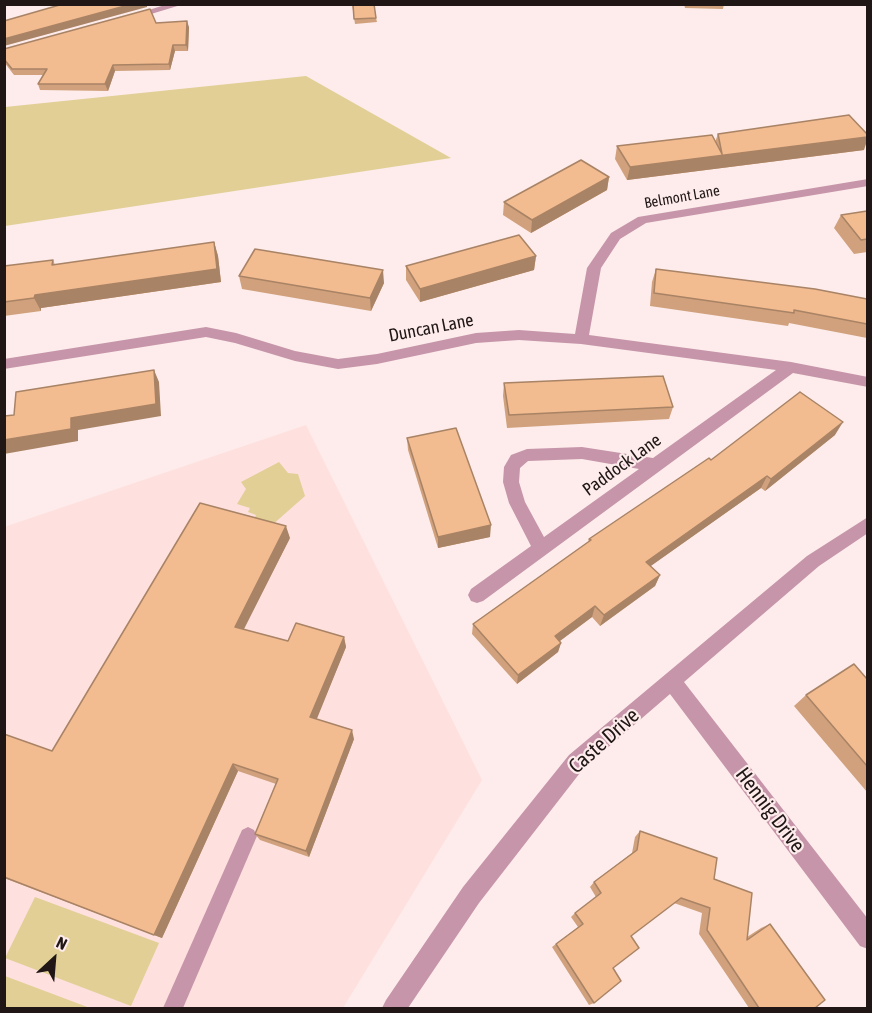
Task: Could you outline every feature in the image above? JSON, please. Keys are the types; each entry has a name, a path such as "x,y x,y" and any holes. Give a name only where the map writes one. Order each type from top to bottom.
{"street":[{"path":"116,22 180,4"},
{"name":"Belmont Lane","path":"581,339 594,268 615,236 642,220 867,182"},
{"name":"Duncan Lane","path":"4,364 206,332 236,338 295,356 338,364 377,359 476,338 519,335 581,339 791,367 867,382"},
{"name":"Paddock Lane","path":"477,595 791,367"},
{"path":"541,548 517,502 511,482 511,473 517,459 528,455 582,453 656,465"},
{"name":"Caste Drive","path":"394,1008 471,895 576,762 813,561 867,524"},
{"name":"Hennig Drive","path":"672,681 867,938"}],"lane":[{"path":"173,1008 248,836"}],"shaded area":[{"path":"306,76 451,158 5,226 5,107"},
{"path":"306,425 482,780 343,1008 5,1008 4,527"},
{"path":"279,462 288,473 298,474 305,496 271,526 253,521 256,515 248,512 250,508 237,504 246,489 241,482"},
{"path":"35,897 159,943 131,1006 5,958"},
{"path":"5,976 90,1008 5,1008"}],"building":[{"path":"63,4 132,4 4,39 4,21"},
{"path":"353,4 374,4 376,18 354,19"},
{"path":"150,9 156,23 187,21 186,45 173,45 169,64 113,65 105,84 38,84 47,69 12,69 4,59 4,49"},
{"path":"849,115 867,134 867,137 630,167 617,146 712,135 722,154 718,134"},
{"path":"581,160 609,177 532,220 504,202"},
{"path":"867,211 867,239 861,240 841,215"},
{"path":"519,235 536,256 420,289 406,266"},
{"path":"214,242 217,269 35,295 34,298 4,302 4,266 53,260 52,265"},
{"path":"255,249 383,270 370,298 239,276"},
{"path":"656,269 815,289 867,299 867,324 794,310 794,313 654,293"},
{"path":"154,370 156,404 71,418 71,429 4,440 4,416 14,415 16,392"},
{"path":"663,376 673,407 509,415 504,383"},
{"path":"800,392 843,422 771,479 767,476 646,562 660,575 604,615 595,606 555,636 561,643 518,675 473,624 591,540 589,539 709,458 711,460"},
{"path":"456,428 491,525 438,537 407,438"},
{"path":"200,503 286,526 235,627 288,641 296,623 344,637 310,717 352,730 306,851 255,834 278,779 233,764 154,935 4,877 4,734 52,751"},
{"path":"854,664 867,679 867,766 806,695"},
{"path":"640,831 717,858 714,879 752,893 747,940 770,924 825,1000 815,1008 759,1008 707,930 710,908 681,898 631,936 639,948 613,968 621,981 594,1003 556,944 583,924 575,913 601,893 594,882 637,850"}]}
